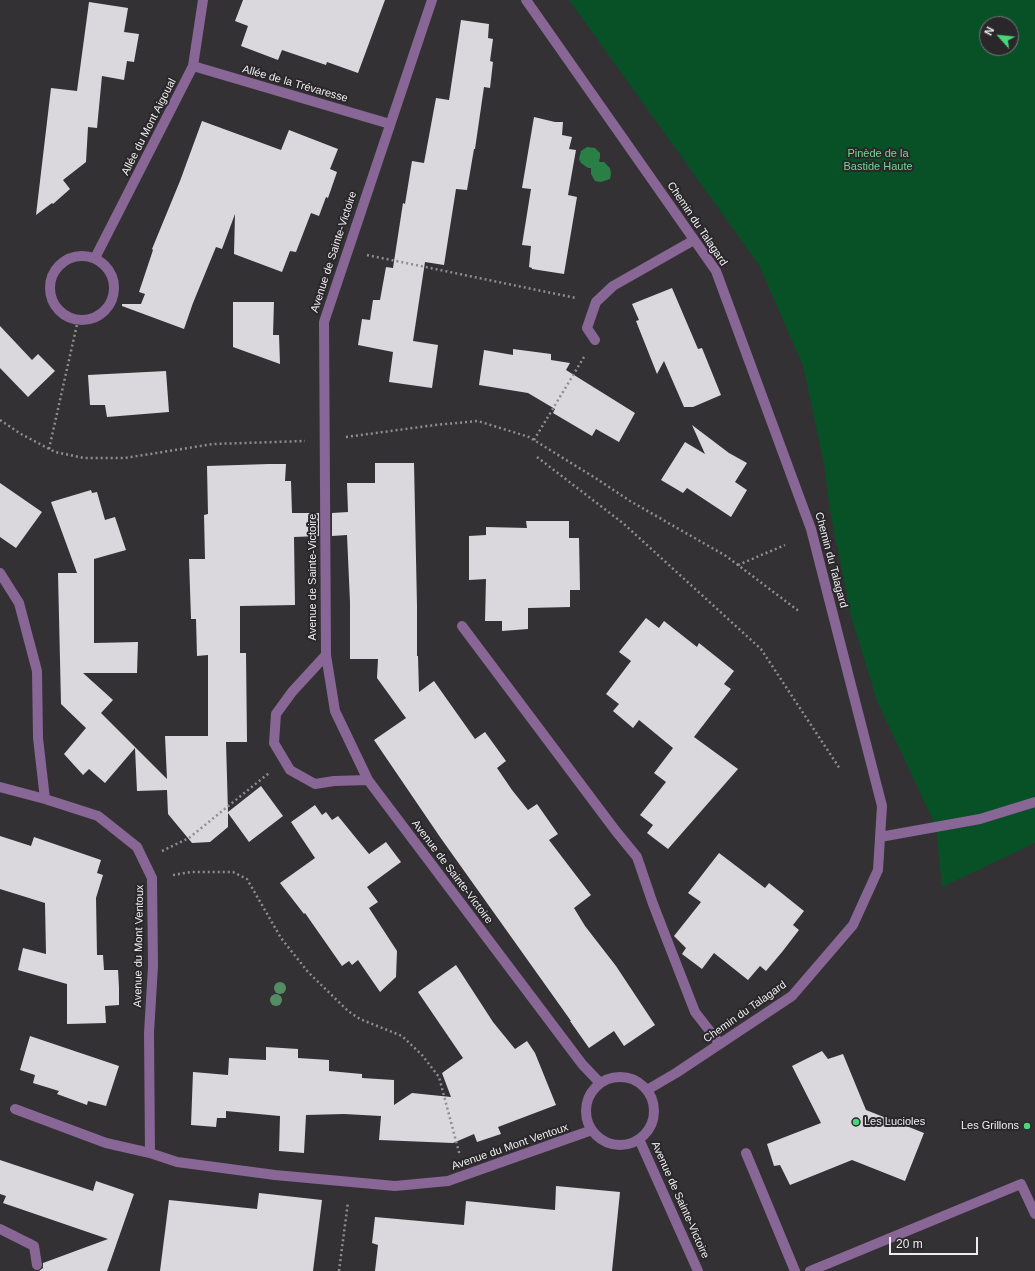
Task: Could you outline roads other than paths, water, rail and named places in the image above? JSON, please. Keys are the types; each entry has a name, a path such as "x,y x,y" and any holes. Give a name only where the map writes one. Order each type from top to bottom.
{"street":[{"name":"Allée du Mont Aigoual","path":"95,258 193,66 203,0"},
{"name":"Avenue de Sainte-Victoire","path":"432,0 324,322 326,655 335,711 368,780 582,1064 600,1083"},
{"name":"Chemin du Talagard","path":"526,0 716,271 811,528 882,806 878,870 853,925 792,996 676,1073 647,1090"},
{"name":"Allée de la Trévaresse","path":"193,66 390,124"},
{"path":"595,340 587,328 596,302 619,282 694,240"},
{"path":"84,256 95,258 104,264 110,272 114,291 112,301 106,310 88,320 78,320 68,317 59,311 53,302 50,291 51,280 56,270 63,262 73,257 84,256"},
{"path":"0,573 20,603 37,671 38,738 45,799"},
{"path":"462,626 615,830 637,857 653,904 695,1012 720,1044"},
{"path":"326,655 292,692 276,714 274,743 290,770 315,784 334,781 368,780"},
{"name":"Avenue du Mont Ventoux","path":"0,787 45,799 98,816 137,847 152,878 153,966 149,1033 150,1153"},
{"path":"880,837 980,819 1035,802"},
{"path":"620,1077 640,1083 647,1090 653,1100 653,1122 648,1132 640,1139 630,1144 619,1145 608,1143 592,1130 587,1121 586,1111 593,1091 600,1083 609,1079 620,1077"},
{"name":"Avenue du Mont Ventoux","path":"15,1109 106,1143 150,1153 177,1162 275,1175 395,1186 448,1181 592,1130"},
{"name":"Avenue de Sainte-Victoire","path":"640,1139 698,1271"},
{"path":"746,1153 795,1271"},
{"path":"810,1271 1021,1184 1035,1214"},
{"path":"0,1229 34,1246 37,1265"}],"place":[{"name":"Les Lucioles","path":"856,1122"},
{"name":"Les Grillons","path":"1027,1126"}],"park label":[{"name":"Pinède de la Bastide Haute","path":"878,160"}]}
